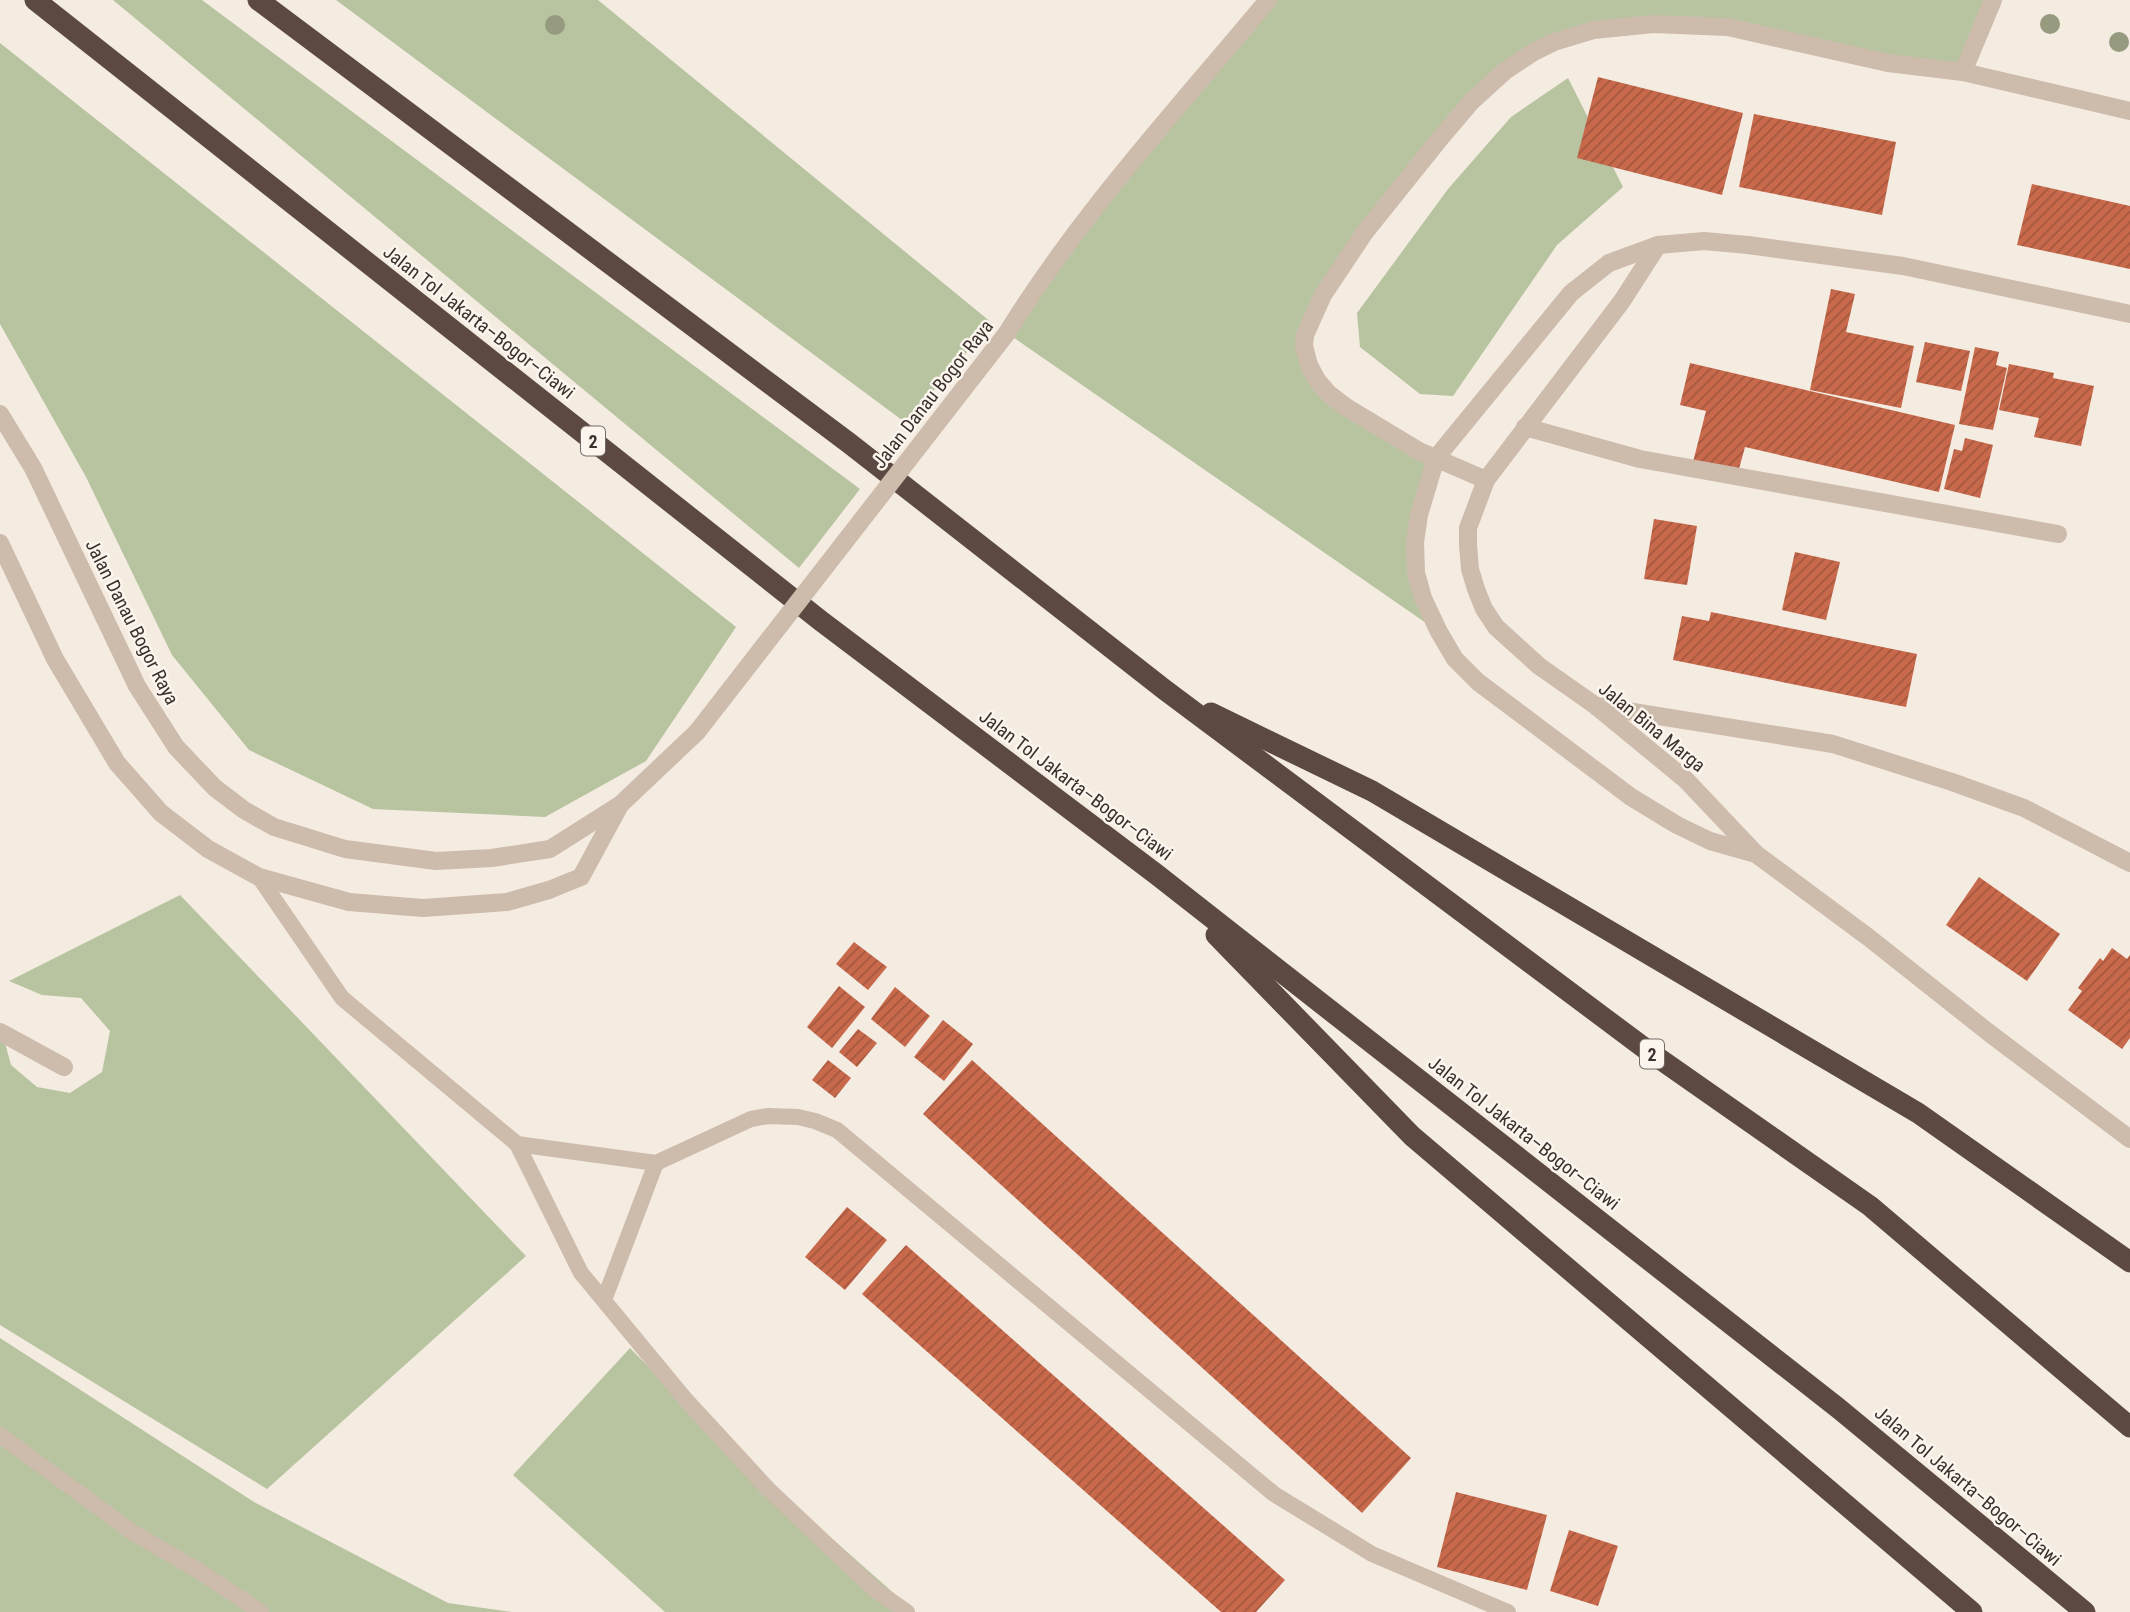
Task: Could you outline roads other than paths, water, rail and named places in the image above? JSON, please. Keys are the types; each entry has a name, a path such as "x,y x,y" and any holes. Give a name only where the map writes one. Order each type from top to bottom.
{"highway":[{"name":"Jalan Tol Jakarta–Bogor–Ciawi","path":"35,0 810,612 1156,874 1838,1408 2085,1612"},
{"name":"2","path":"258,0 849,443 1165,690 1647,1050 1870,1206 2130,1427"},
{"path":"1165,690 1372,791 1919,1113 2130,1262"},
{"path":"1156,874 1412,1136 1972,1612"}],"street":[{"name":"Jalan Danau Bogor Raya","path":"0,414 33,468 137,686 176,747 215,788 244,810 274,827 345,849 436,860 492,858 550,849 621,804 697,732 1007,333 1033,290 1090,213 1268,0"},
{"path":"1963,72 1993,0"},
{"path":"1486,480 1395,436 1329,394 1309,365 1304,346 1305,335 1323,295 1365,232 1472,101 1505,71 1532,53 1554,42 1594,30 1666,24 1728,27 1888,64 1963,72 2130,111"},
{"path":"1756,854 1710,841 1631,797 1478,682 1455,659 1438,632 1416,573 1415,542 1419,515 1436,458 1571,293 1609,263 1658,245 1704,242 1748,245 1903,266 2130,314"},
{"name":"Jalan Bina Marga","path":"1658,245 1622,301 1486,480 1468,528 1470,569 1484,609 1496,627 1539,666 1596,706 1686,780 1756,854 2130,1139"},
{"path":"1525,426 1640,458 2058,534"},
{"name":"Jalan Danau Bogor Raya","path":"0,543 55,659 117,763 160,813 208,849 259,877 349,902 423,908 507,902 581,877 621,804"},
{"path":"1596,706 1833,744 2024,808 2130,863"},
{"path":"0,1032 64,1067"}],"lane":[{"path":"259,877 342,998 517,1144 581,1273 686,1401 768,1489 874,1589 907,1612"},
{"path":"517,1144 656,1163 751,1119 768,1116 797,1117 837,1130 1274,1494 1372,1554 1508,1612"},
{"path":"604,1300 656,1163"},
{"path":"0,1435 132,1532 199,1571 261,1612"}]}
